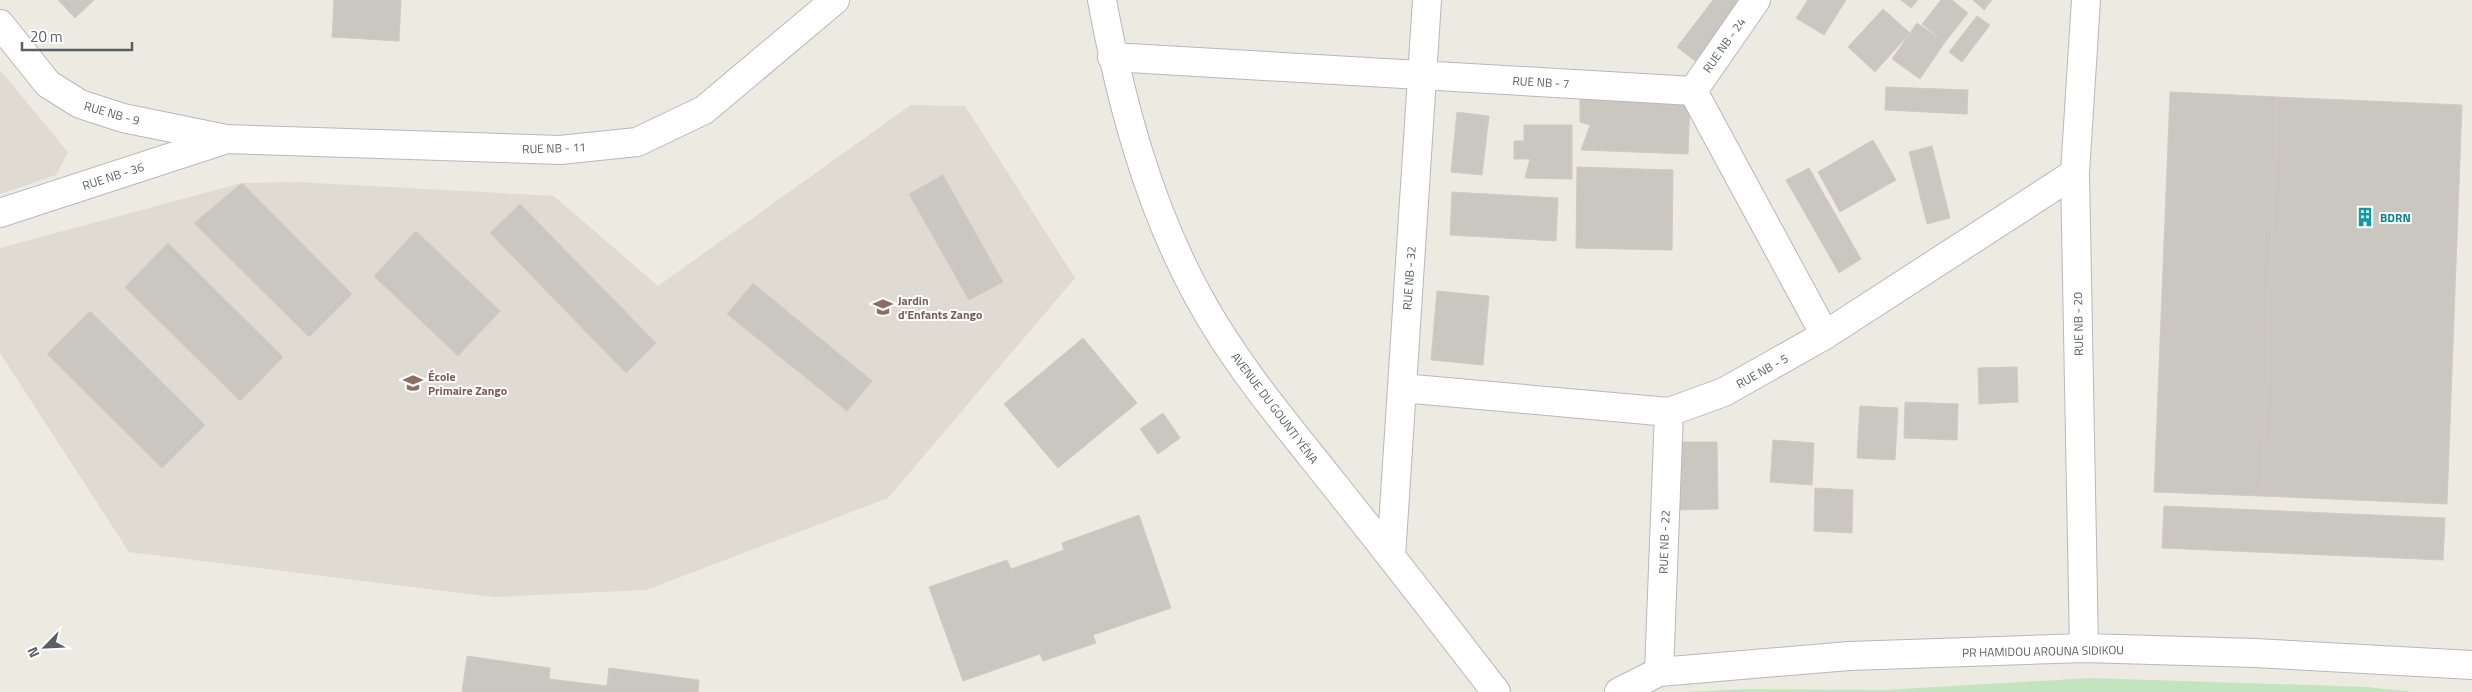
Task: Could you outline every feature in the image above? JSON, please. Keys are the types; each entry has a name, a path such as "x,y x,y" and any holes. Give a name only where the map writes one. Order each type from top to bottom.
{"street":[{"name":"RUE NB - 11","path":"226,139 560,150 637,142 704,110 835,0"},
{"name":"AVENUE DU GOUNTI YÉNA","path":"1102,0 1112,57 1131,131 1160,215 1198,296 1243,371 1496,692"},
{"name":"RUE NB - 32","path":"1391,557 1424,74 1427,0"},
{"name":"RUE NB - 24","path":"1693,91 1756,0"},
{"name":"RUE NB - 20","path":"2084,648 2075,173 2086,0"},
{"name":"RUE NB - 9","path":"0,24 48,84 80,104 122,118 226,139"},
{"name":"RUE NB - 7","path":"1112,57 1693,91"},
{"path":"1693,91 1825,335"},
{"name":"RUE NB - 36","path":"0,213 226,139"},
{"name":"RUE NB - 5","path":"1402,388 1669,412 1724,392 1825,335 2075,173"},
{"name":"RUE NB - 22","path":"1659,672 1669,412"},
{"name":"PR HAMIDOU AROUNA SIDIKOU","path":"1619,692 1659,672 1849,656 2084,648 2265,654 2472,665"}],"shaded area":[{"path":"0,70 68,152 56,175 0,194"},
{"path":"911,105 965,106 1075,278 888,498 646,590 493,597 129,552 0,353 0,248 242,183 296,182 554,196 658,286"}],"green space":[{"path":"2090,678 2367,687 2413,692 1686,692 1748,689 1885,690"}],"building":[{"path":"58,0 94,0 75,18"},
{"path":"334,0 401,0 399,41 332,37"},
{"path":"1713,0 1748,0 1699,64 1677,47"},
{"path":"1808,0 1846,0 1824,35 1796,18"},
{"path":"1901,0 1918,0 1911,8"},
{"path":"1941,0 1952,0 1968,13 1945,42 1922,24"},
{"path":"1973,0 1992,0 1984,10"},
{"path":"1883,9 1910,33 1875,72 1848,47"},
{"path":"1977,16 1990,25 1962,62 1949,52"},
{"path":"1917,23 1945,42 1920,79 1892,59"},
{"path":"1886,87 1968,90 1967,114 1885,110"},
{"path":"2170,92 2277,97 2262,496 2154,492"},
{"name":"BDRN","path":"2277,97 2462,105 2447,504 2262,496"},
{"path":"1580,99 1690,103 1688,154 1581,150 1590,125 1580,122"},
{"path":"1457,112 1489,116 1482,175 1451,172"},
{"path":"1524,125 1572,125 1572,179 1525,178 1530,159 1514,159 1514,141 1524,141"},
{"path":"1873,140 1896,180 1840,212 1818,172"},
{"path":"1932,146 1950,218 1927,224 1909,152"},
{"path":"1577,167 1673,170 1672,250 1576,248"},
{"path":"1809,168 1861,259 1839,273 1786,180"},
{"path":"943,175 1003,282 969,300 909,194"},
{"path":"242,183 352,294 309,337 194,223"},
{"path":"1452,192 1558,198 1556,241 1450,235"},
{"path":"520,204 656,343 626,373 490,233"},
{"path":"416,231 500,311 458,356 374,276"},
{"path":"168,243 283,357 240,401 125,287"},
{"path":"753,283 872,381 847,411 727,314"},
{"path":"1437,291 1489,296 1483,365 1431,360"},
{"path":"90,311 205,425 162,468 47,354"},
{"path":"1083,338 1137,403 1058,468 1004,404"},
{"path":"2017,367 2018,402 1979,404 1978,368"},
{"path":"1905,402 1958,404 1957,440 1904,438"},
{"path":"1860,406 1898,408 1895,460 1857,458"},
{"path":"1163,413 1180,438 1158,454 1140,429"},
{"path":"1773,440 1814,443 1812,485 1770,482"},
{"path":"1676,442 1717,442 1718,509 1676,510"},
{"path":"1815,488 1853,490 1852,533 1814,531"},
{"path":"2164,506 2445,518 2443,560 2162,548"},
{"path":"1139,515 1171,608 1093,635 1096,643 1043,661 1040,654 963,681 929,587 1007,560 1011,569 1064,550 1062,543"},
{"path":"467,656 550,668 549,679 607,686 609,668 699,680 698,692 462,692"}],"place":[{"name":"BDRN","path":"2365,217"},
{"name":"Jardin d'Enfants Zango","path":"883,307"},
{"name":"École Primaire Zango","path":"413,383"}]}
